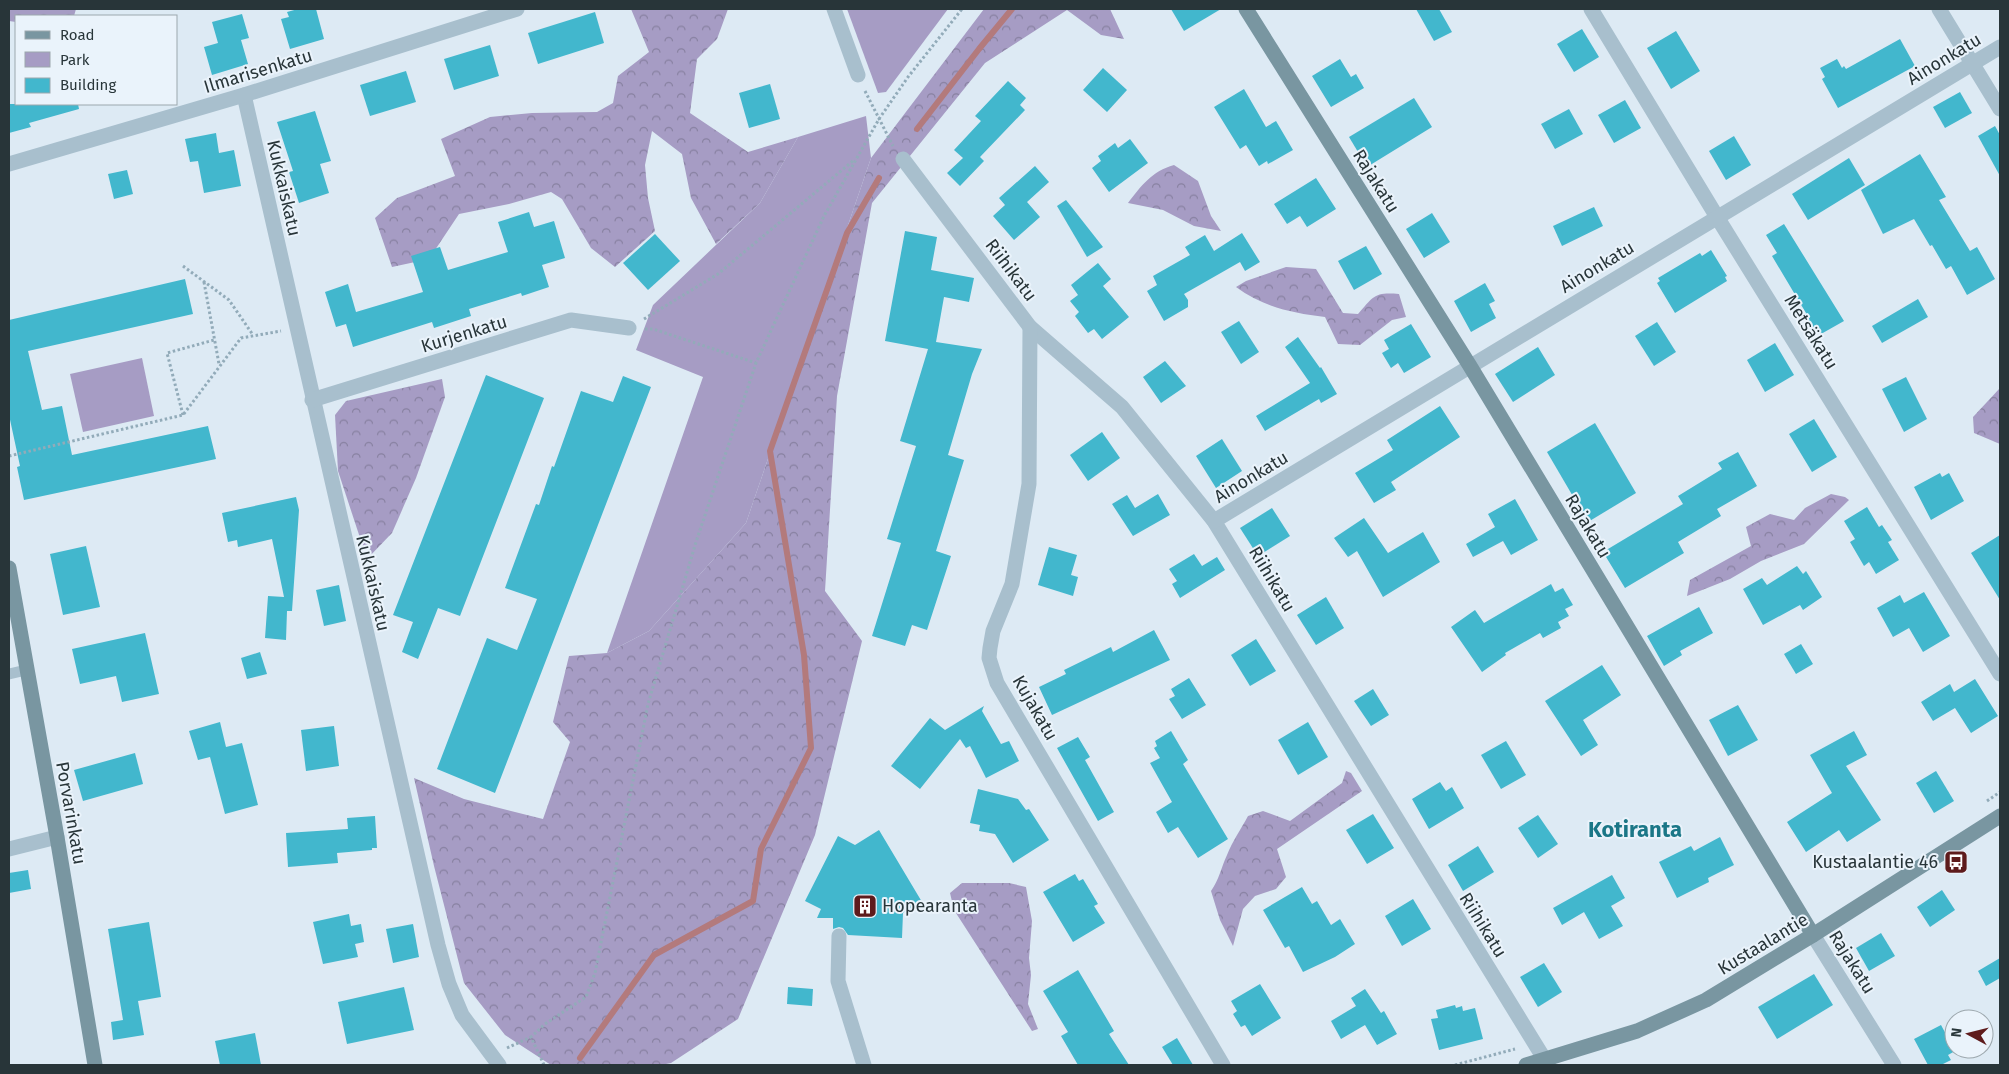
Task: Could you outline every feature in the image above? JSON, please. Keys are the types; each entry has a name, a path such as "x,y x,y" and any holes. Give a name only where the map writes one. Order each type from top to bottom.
{"street":[{"name":"Ilmarisenkatu","path":"9,164 244,95 517,9"},
{"path":"834,9 858,75"},
{"name":"Rajakatu","path":"1246,9 1470,366 1813,935 1894,1065"},
{"name":"Metsäkatu","path":"1591,9 1717,217 2000,674"},
{"path":"1939,9 2000,108"},
{"name":"Ainonkatu","path":"1214,521 2000,47"},
{"name":"Kukkaiskatu","path":"244,95 312,400 438,945 449,984 462,1015 495,1060"},
{"name":"Riihikatu","path":"903,159 1030,327 1122,407 1214,521 1547,1063"},
{"name":"Kurjenkatu","path":"312,400 571,320 629,328"},
{"name":"Kujakatu","path":"1030,327 1030,484 1012,584 993,631 988,658 998,683 1224,1065"},
{"name":"Porvarinkatu","path":"9,568 57,837 94,1065"},
{"name":"Kustaalantie","path":"1526,1065 1547,1063 1637,1031 1706,1000 1813,935 2000,816"},
{"path":"9,849 57,837"},
{"path":"840,936 838,981 864,1065"}],"lane":[{"path":"9,674 26,670"}],"path":[{"path":"495,1060 531,1037 545,1024 586,997 595,973 648,704 696,542 756,362 824,216 879,119 908,77 962,9"},
{"path":"858,75 893,146 903,159"},
{"path":"629,328 718,274 856,159"},
{"path":"182,266 229,300 254,335"},
{"path":"204,281 219,366"},
{"path":"9,456 183,415 241,338 296,328"},
{"path":"629,328 653,329 756,362"},
{"path":"183,415 168,353 214,340"},
{"path":"1980,805 2000,792"},
{"path":"531,1037 544,1065"},
{"path":"1456,1065 1534,1044"}],"green space":[{"path":"9,9 76,9 74,15 15,15 15,22 9,21"},
{"path":"631,9 728,9 717,39 697,59 690,113 748,152 798,137 760,203 716,244 691,198 682,154 652,131 645,165 648,198 655,231 615,267 591,248 562,199 551,192 509,204 459,214 429,259 392,267 375,218 397,198 455,176 441,139 490,117 532,113 597,112 613,103 618,76 649,52"},
{"path":"847,9 948,9 886,92 878,93"},
{"path":"984,9 1110,9 1124,39 1101,35 1067,10 985,63 872,203 837,396 825,591 862,641 815,835 738,1019 671,1063 661,1065 551,1065 505,1035 464,983 414,778 464,799 543,819 570,742 553,722 569,656 607,653 649,631 746,523 871,158"},
{"path":"866,116 871,158 746,523 649,631 607,653 703,377 636,350 653,305 760,203 798,137"},
{"path":"1174,165 1198,181 1211,216 1221,231 1194,226 1163,210 1128,203 1142,185 1153,175"},
{"path":"1286,267 1316,269 1343,313 1358,314 1375,296 1399,294 1406,317 1392,320 1360,345 1338,344 1325,317 1278,308 1257,300 1236,287 1246,281"},
{"path":"142,358 154,416 83,432 70,374"},
{"path":"442,379 445,397 416,478 392,533 367,559 338,471 335,415 346,401"},
{"path":"2000,388 2000,444 1974,433 1973,417"},
{"path":"1831,494 1845,497 1849,500 1804,544 1761,561 1730,579 1687,596 1690,580 1751,546 1746,527 1770,514 1794,520 1805,508"},
{"path":"1346,771 1351,773 1362,791 1277,849 1286,877 1276,889 1255,896 1243,909 1233,946 1220,920 1211,891 1231,845 1248,816 1263,811 1290,821 1342,783"},
{"path":"962,883 1009,883 1026,887 1032,921 1029,958 1031,975 1028,1004 1038,1029 1032,1031 954,910 950,893"}],"building":[{"path":"298,9 316,9 324,39 290,49 281,19 289,17 287,12"},
{"path":"1171,9 1221,9 1184,31"},
{"path":"1416,9 1439,9 1452,32 1434,41"},
{"path":"595,12 604,43 538,64 528,33"},
{"path":"242,14 249,38 241,40 248,64 212,75 204,47 218,43 212,22"},
{"path":"1582,29 1599,57 1574,72 1557,44"},
{"path":"1676,31 1700,71 1671,89 1647,48"},
{"path":"1900,39 1915,66 1838,108 1822,79 1825,77 1820,68 1837,59 1842,68 1844,66 1846,69"},
{"path":"490,45 499,76 454,90 444,59"},
{"path":"1340,59 1351,77 1356,74 1364,88 1331,107 1312,76"},
{"path":"1103,68 1127,90 1107,112 1083,90"},
{"path":"406,71 416,102 370,116 360,85"},
{"path":"1008,81 1026,98 1020,105 1025,110 980,157 984,161 960,186 947,173 963,158 954,150 981,121 975,116"},
{"path":"770,84 780,119 749,128 739,93"},
{"path":"1244,89 1266,127 1276,121 1293,150 1268,164 1267,161 1259,166 1246,145 1240,149 1214,107"},
{"path":"1960,92 1972,113 1945,128 1933,107"},
{"path":"1414,98 1432,127 1367,167 1349,137"},
{"path":"1625,100 1641,128 1614,143 1598,115"},
{"path":"9,104 78,105 79,109 29,123 31,127 9,133"},
{"path":"1569,109 1583,134 1555,149 1541,124"},
{"path":"315,111 331,161 320,164 329,193 299,203 289,172 293,171 277,122"},
{"path":"1995,126 2000,135 2000,176 1978,136"},
{"path":"216,133 219,153 234,150 241,186 204,193 198,161 190,162 185,139"},
{"path":"1734,136 1751,165 1726,180 1709,151"},
{"path":"1130,139 1148,163 1109,192 1092,168 1101,161 1098,156 1115,143 1118,148"},
{"path":"1920,154 1946,197 1939,200 1970,251 1977,247 1995,279 1967,295 1951,266 1946,269 1914,219 1883,234 1861,190"},
{"path":"1849,158 1865,185 1808,220 1792,194"},
{"path":"1035,166 1049,182 1027,202 1040,217 1014,240 993,216 1005,205 999,198"},
{"path":"127,170 133,194 114,199 108,174"},
{"path":"1316,178 1336,209 1307,227 1300,216 1287,224 1274,204"},
{"path":"1066,200 1103,247 1087,257 1057,206"},
{"path":"1594,207 1603,226 1562,246 1553,226"},
{"path":"529,212 534,227 554,221 565,258 542,265 549,287 522,296 521,293 469,309 471,316 434,328 432,322 353,347 346,324 336,327 325,292 348,284 356,312 423,292 411,256 440,247 448,270 508,252 498,222"},
{"path":"1432,213 1450,242 1424,258 1406,229"},
{"path":"1784,224 1844,321 1821,334 1817,326 1812,329 1803,315 1806,313 1772,256 1777,253 1766,235"},
{"path":"905,231 937,237 931,270 974,278 969,302 944,297 936,342 982,349 972,374 948,455 964,460 936,551 951,556 927,630 912,625 905,646 872,636 901,543 887,539 916,446 900,441 928,349 885,341"},
{"path":"1242,233 1260,262 1245,271 1240,262 1184,294 1188,300 1188,307 1164,321 1147,291 1157,285 1153,276 1190,255 1185,247 1205,235 1214,251"},
{"path":"655,234 680,261 648,290 623,263"},
{"path":"1366,246 1382,274 1354,290 1338,261"},
{"path":"1711,250 1727,276 1725,277 1727,281 1675,313 1657,283 1660,281 1658,278 1700,253 1702,256"},
{"path":"1098,263 1111,279 1103,286 1129,317 1102,339 1094,329 1088,333 1075,316 1079,312 1070,301 1078,295 1071,285"},
{"path":"185,279 193,314 28,351 42,410 62,406 72,455 208,426 216,459 24,500 17,467 20,466 9,415 9,320"},
{"path":"1485,283 1495,301 1489,304 1496,318 1471,332 1454,301"},
{"path":"1918,299 1928,317 1882,343 1872,326"},
{"path":"1239,321 1259,352 1241,364 1221,332"},
{"path":"1657,322 1676,352 1654,366 1635,336"},
{"path":"1411,324 1431,357 1404,373 1398,363 1391,368 1382,353 1389,349 1384,340"},
{"path":"1298,337 1321,367 1337,394 1321,403 1319,399 1265,431 1256,416 1310,383 1285,347"},
{"path":"1775,343 1794,375 1765,392 1747,360"},
{"path":"1538,347 1555,375 1513,402 1495,374"},
{"path":"1165,361 1186,386 1161,403 1143,377"},
{"path":"486,375 544,398 460,616 438,608 418,659 402,652 413,622 393,615"},
{"path":"623,376 651,387 495,793 437,769 487,638 517,650 537,599 505,588 536,504 539,505 552,466 554,467 581,391 613,402"},
{"path":"1906,377 1927,419 1904,432 1882,389"},
{"path":"1440,406 1460,437 1391,482 1396,490 1374,503 1355,473 1393,450 1387,440"},
{"path":"1814,419 1837,457 1812,472 1789,434"},
{"path":"1595,423 1636,493 1588,522 1547,452"},
{"path":"1102,432 1120,458 1088,481 1070,455"},
{"path":"1222,439 1242,471 1216,488 1196,456"},
{"path":"1738,452 1757,486 1717,509 1721,516 1678,542 1684,553 1625,588 1603,552 1683,504 1678,496 1722,469 1718,463"},
{"path":"1940,473 1942,477 1949,473 1964,501 1931,520 1914,487"},
{"path":"1158,494 1170,515 1133,536 1112,504 1127,495 1135,508"},
{"path":"296,497 299,510 292,611 287,611 286,640 265,638 268,596 284,597 272,539 238,547 237,540 228,542 222,513"},
{"path":"1515,499 1538,540 1511,555 1503,541 1473,557 1466,544 1495,527 1488,514"},
{"path":"1867,507 1879,527 1882,525 1892,540 1888,542 1899,560 1876,574 1869,562 1864,566 1850,542 1855,539 1844,521"},
{"path":"1272,508 1290,536 1258,556 1240,528"},
{"path":"1364,518 1388,553 1423,532 1440,562 1383,597 1357,551 1348,557 1334,538"},
{"path":"2000,535 2000,600 1971,553"},
{"path":"86,546 100,607 63,615 50,554"},
{"path":"1049,547 1077,555 1071,575 1078,577 1073,596 1038,585"},
{"path":"1194,554 1202,566 1217,557 1225,570 1180,598 1172,584 1177,581 1169,569"},
{"path":"1797,566 1803,574 1806,571 1822,597 1803,610 1800,605 1763,625 1743,589 1762,578 1767,585"},
{"path":"1551,584 1555,592 1563,588 1573,605 1565,609 1569,616 1558,622 1561,628 1543,638 1540,633 1505,653 1506,655 1482,672 1451,627 1475,610 1484,623"},
{"path":"339,585 346,621 324,626 316,590"},
{"path":"1924,592 1950,636 1923,652 1909,628 1893,637 1877,608 1900,595 1904,603"},
{"path":"1326,597 1344,628 1316,645 1297,615"},
{"path":"1699,607 1713,633 1680,651 1682,655 1664,666 1647,636"},
{"path":"1154,630 1170,660 1052,715 1039,687 1066,674 1064,670 1111,647 1113,652"},
{"path":"145,633 159,694 122,702 116,676 80,684 72,649"},
{"path":"1256,639 1276,671 1250,686 1231,655"},
{"path":"1801,644 1813,664 1796,674 1784,654"},
{"path":"260,652 267,674 247,679 241,658"},
{"path":"1602,665 1621,695 1583,720 1598,745 1581,756 1545,701"},
{"path":"1189,678 1206,705 1182,719 1169,699 1175,696 1171,689"},
{"path":"1975,679 1998,716 1971,733 1955,708 1933,721 1921,702 1950,684 1954,692"},
{"path":"1373,689 1389,715 1371,726 1354,701"},
{"path":"1738,705 1758,740 1728,756 1709,720"},
{"path":"984,706 982,711 1001,744 1009,741 1019,761 986,778 970,746 966,748 960,739 920,789 891,766 930,718 945,730"},
{"path":"220,722 226,747 242,743 258,805 225,814 210,757 198,760 189,731"},
{"path":"1308,722 1328,757 1298,775 1278,740"},
{"path":"334,726 339,766 306,771 301,730"},
{"path":"1171,731 1188,760 1183,764 1228,839 1198,858 1178,827 1168,833 1156,812 1172,802 1150,763 1160,758 1154,748 1157,746 1155,741"},
{"path":"1854,731 1867,755 1846,766 1881,820 1847,842 1839,830 1806,852 1787,822 1832,793 1810,755"},
{"path":"1078,737 1090,757 1085,760 1114,812 1098,821 1057,748"},
{"path":"1506,741 1526,775 1501,789 1481,755"},
{"path":"135,753 143,784 83,801 74,770"},
{"path":"1936,771 1954,801 1934,813 1916,783"},
{"path":"1440,782 1446,791 1452,787 1464,808 1429,829 1412,799"},
{"path":"978,789 1018,799 1026,810 1029,809 1049,840 1013,863 995,834 979,831 980,825 970,823"},
{"path":"1373,814 1394,848 1367,864 1346,830"},
{"path":"1538,815 1558,844 1538,858 1518,828"},
{"path":"375,816 377,848 337,853 338,863 288,867 286,833 348,829 347,818"},
{"name":"Hopearanta","path":"879,830 922,902 903,913 902,938 848,935 843,928 833,929 833,918 817,918 821,909 805,901 838,836 855,845"},
{"path":"1720,837 1734,865 1708,878 1709,882 1677,898 1659,862 1691,846 1694,851"},
{"path":"1478,846 1494,872 1463,891 1448,865"},
{"path":"28,870 31,889 9,893 9,873"},
{"path":"1075,874 1079,881 1083,879 1098,904 1094,906 1105,923 1073,942 1043,892"},
{"path":"1612,875 1625,898 1611,906 1623,926 1599,939 1584,912 1562,925 1553,908"},
{"path":"1302,887 1312,904 1317,901 1331,925 1340,919 1355,944 1335,957 1303,972 1289,946 1285,948 1263,910"},
{"path":"1942,890 1955,910 1930,927 1917,907"},
{"path":"1413,899 1431,929 1402,946 1385,916"},
{"path":"349,914 351,926 361,924 364,942 355,944 358,957 323,964 313,922"},
{"path":"149,922 161,997 138,1001 144,1035 113,1040 111,1022 123,1020 108,929"},
{"path":"413,924 419,957 393,963 386,929"},
{"path":"1881,933 1895,956 1869,971 1856,948"},
{"path":"2000,958 2000,978 1986,986 1978,971"},
{"path":"1544,963 1562,992 1538,1007 1520,977"},
{"path":"1078,970 1114,1031 1109,1034 1129,1065 1078,1065 1061,1036 1068,1032 1043,991"},
{"path":"1814,974 1833,1005 1777,1039 1758,1007"},
{"path":"1260,984 1281,1018 1252,1036 1245,1025 1241,1027 1233,1014 1237,1011 1231,1001"},
{"path":"404,987 414,1030 347,1044 338,1002"},
{"path":"788,987 813,989 812,1006 787,1004"},
{"path":"1365,989 1381,1013 1384,1011 1397,1034 1377,1045 1365,1025 1341,1039 1331,1021 1356,1006 1351,998"},
{"path":"1455,1005 1456,1008 1462,1006 1463,1011 1475,1008 1483,1039 1439,1050 1431,1019 1438,1018 1436,1010"},
{"path":"1941,1025 1944,1031 1944,1059 1951,1060 1941,1065 1928,1065 1914,1039"},
{"path":"255,1033 261,1065 220,1065 215,1041"},
{"path":"1177,1038 1193,1065 1173,1065 1162,1047"}],"waterway":[{"path":"917,129 1012,9"},
{"path":"580,1058 654,955 753,901 761,849 811,748 804,655 770,451 847,233 879,178"}],"place":[{"name":"Kustaalantie 46","path":"1956,862"},
{"name":"Hopearanta","path":"865,906"}],"district":[{"name":"Kotiranta","path":"1635,829"}]}
